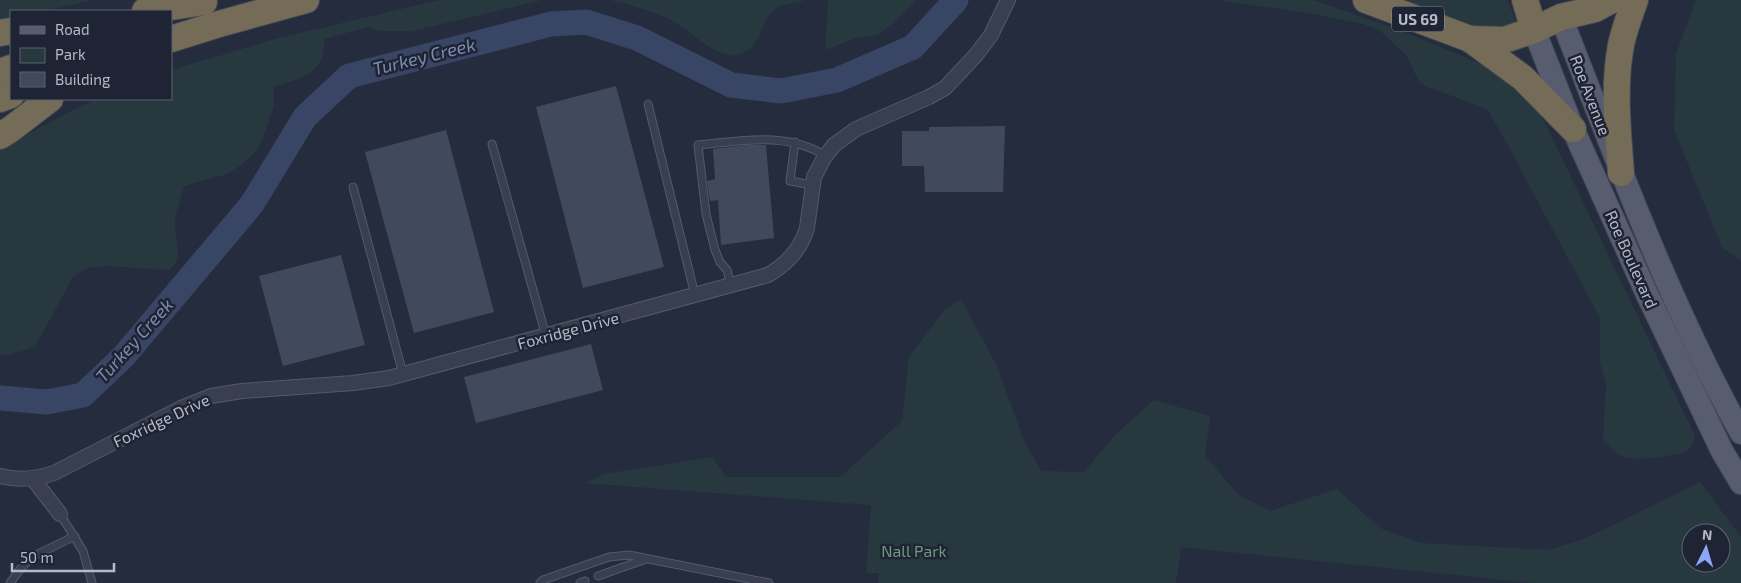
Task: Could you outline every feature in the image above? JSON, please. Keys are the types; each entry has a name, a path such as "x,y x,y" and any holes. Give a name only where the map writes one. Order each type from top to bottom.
{"highway":[{"path":"172,39 306,0"},
{"name":"US 69","path":"1366,0 1470,38 1504,40 1534,30 1559,9"},
{"path":"1524,0 1534,30"},
{"path":"1559,9 1595,9 1612,0"},
{"path":"1621,173 1616,104 1618,71 1621,45 1635,0"},
{"path":"151,10 208,1"},
{"path":"172,13 208,1"},
{"path":"1470,38 1523,78 1573,129"},
{"path":"0,136 49,100"}],"main road":[{"name":"Roe Avenue","path":"1559,9 1621,173"},
{"name":"Roe Boulevard","path":"1534,30 1573,129 1722,451 1741,483"},
{"name":"Roe Boulevard","path":"1621,173 1672,294 1713,384 1741,434"}],"street":[{"name":"Foxridge Drive","path":"0,476 18,480 33,479 62,470 115,441 204,398 242,391 371,381 696,296 768,275 791,258 801,243 807,228 812,185 816,170 826,156 841,139 856,129 945,88 976,55 991,35 1008,0"},
{"path":"33,479 60,514"}],"lane":[{"path":"648,104 696,296"},
{"path":"731,286 727,270 720,262 715,250 706,214 698,145 754,139 795,142 813,148 826,156"},
{"path":"795,142 790,181 812,185"},
{"path":"492,144 546,336"},
{"path":"353,187 403,374"},
{"path":"60,514 83,551 92,583"},
{"path":"10,583 21,568 34,556 75,536"},
{"path":"540,583 543,580 609,557 629,555 770,583"},
{"path":"598,576 648,558"}],"green space":[{"path":"0,0 93,0 48,10 10,10 10,19 0,21"},
{"path":"439,0 542,0 413,31 379,31 369,27 324,39 324,51 321,60 310,73 274,87 274,106 261,143 254,153 244,163 227,174 184,186 175,220 178,255 174,265 169,270 105,266 87,268 73,277 35,347 9,355 0,354 0,149 95,100 172,100 172,70 275,39"},
{"path":"610,0 807,0 784,5 774,10 750,49 733,55 713,49 665,17 638,7"},
{"path":"826,0 916,0 892,24 877,35 856,38 825,50 828,1"},
{"path":"1219,0 1313,0 1394,28 1491,68 1528,99 1548,129 1695,436 1689,449 1667,456 1630,458 1619,454 1603,440 1606,384 1600,363 1600,318 1487,109 1425,86 1418,80 1407,56 1379,30 1363,24 1302,12"},
{"path":"1400,0 1508,0 1516,24 1496,29 1478,30"},
{"path":"1696,0 1741,0 1741,261 1722,247 1674,130 1676,54"},
{"name":"Nall Park","path":"961,299 997,366 1023,438 1041,471 1084,472 1116,434 1154,400 1210,416 1205,456 1238,494 1270,511 1337,489 1380,528 1420,543 1548,550 1584,539 1700,482 1731,523 1681,523 1681,573 1731,573 1731,524 1741,537 1741,583 1533,583 1181,547 1176,583 878,583 879,573 866,573 871,505 585,483 604,474 713,457 726,477 840,477 902,421 909,357 945,309"}],"building":[{"path":"616,86 664,267 583,288 536,107"},
{"path":"1005,126 1003,192 925,192 924,166 902,166 902,131 929,131 929,127"},
{"path":"446,130 494,312 414,333 365,152"},
{"path":"766,145 774,238 721,245 718,200 710,201 707,181 715,179 713,149"},
{"path":"341,255 365,345 283,366 259,276"},
{"path":"591,344 603,390 476,423 464,377"}],"waterway":[{"name":"Turkey Creek","path":"0,398 47,402 83,395 124,356 252,204 305,117 349,76 551,24 586,22 637,38 731,85 781,91 837,80 913,47 956,0"}]}
